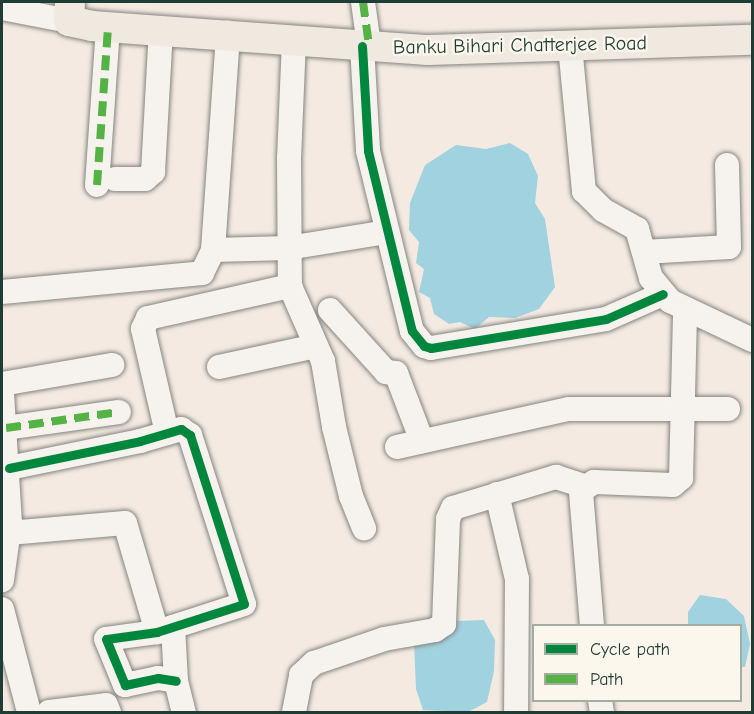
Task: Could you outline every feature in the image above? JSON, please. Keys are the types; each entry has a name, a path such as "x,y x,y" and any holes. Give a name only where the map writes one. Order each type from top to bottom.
{"main road":[{"name":"Banku Bihari Chatterjee Road","path":"70,11 108,28 228,33 428,50 753,40"}],"street":[{"path":"363,2 367,142 387,232 412,331 417,340 431,348 606,318 663,294"},
{"name":"Banku Bihari Chatterjee Road","path":"2,8 70,11"},
{"path":"108,28 106,182 145,179 153,172 161,31"},
{"path":"2,292 202,273 213,250 228,33"},
{"path":"294,40 288,248 291,286 325,370 351,496 364,528"},
{"path":"570,46 584,191 603,210 637,229 651,278 663,294 685,309 753,340"},
{"path":"644,252 729,247 727,165"},
{"path":"213,250 288,248 387,232"},
{"path":"167,433 143,329 148,318 291,286"},
{"path":"592,624 581,491 584,486 594,482 678,482 682,473 685,309"},
{"path":"330,310 386,372 396,373 422,441"},
{"path":"219,368 316,346"},
{"path":"2,384 112,365"},
{"path":"2,393 9,468 2,580"},
{"path":"397,447 569,409 728,409"},
{"path":"6,428 120,412"},
{"path":"9,468 181,429 190,435 245,601 241,606 165,630 106,639 125,685"},
{"path":"294,712 301,675 314,663 378,641 441,628 444,624 448,519 458,504 556,477 584,486"},
{"path":"497,494 517,579 516,712"},
{"path":"7,525 125,523 165,630 184,712"},
{"path":"2,609 11,676 29,712"},
{"path":"49,712 107,709 125,685 158,678 176,681"}],"water":[{"path":"510,143 528,154 538,176 535,203 545,219 555,287 539,309 515,318 489,317 475,329 460,322 449,324 434,314 430,298 419,292 424,269 416,263 419,242 409,230 410,203 425,165 456,145 486,149"},
{"path":"700,595 726,599 744,616 750,644 745,667 742,667 742,624 688,624 688,612"},
{"path":"484,620 495,640 494,671 487,702 468,712 423,710 416,689 414,642 455,621"}],"marked path":[{"path":"363,2 369,45"},
{"path":"97,185 108,28"},
{"path":"6,428 119,412"}],"cycle path":[{"path":"362,46 368,151 412,331 424,346 431,348 606,319 663,294"},
{"path":"9,468 140,441 181,429 190,435 244,604 157,632 106,639 125,685 158,678 176,681"}]}
